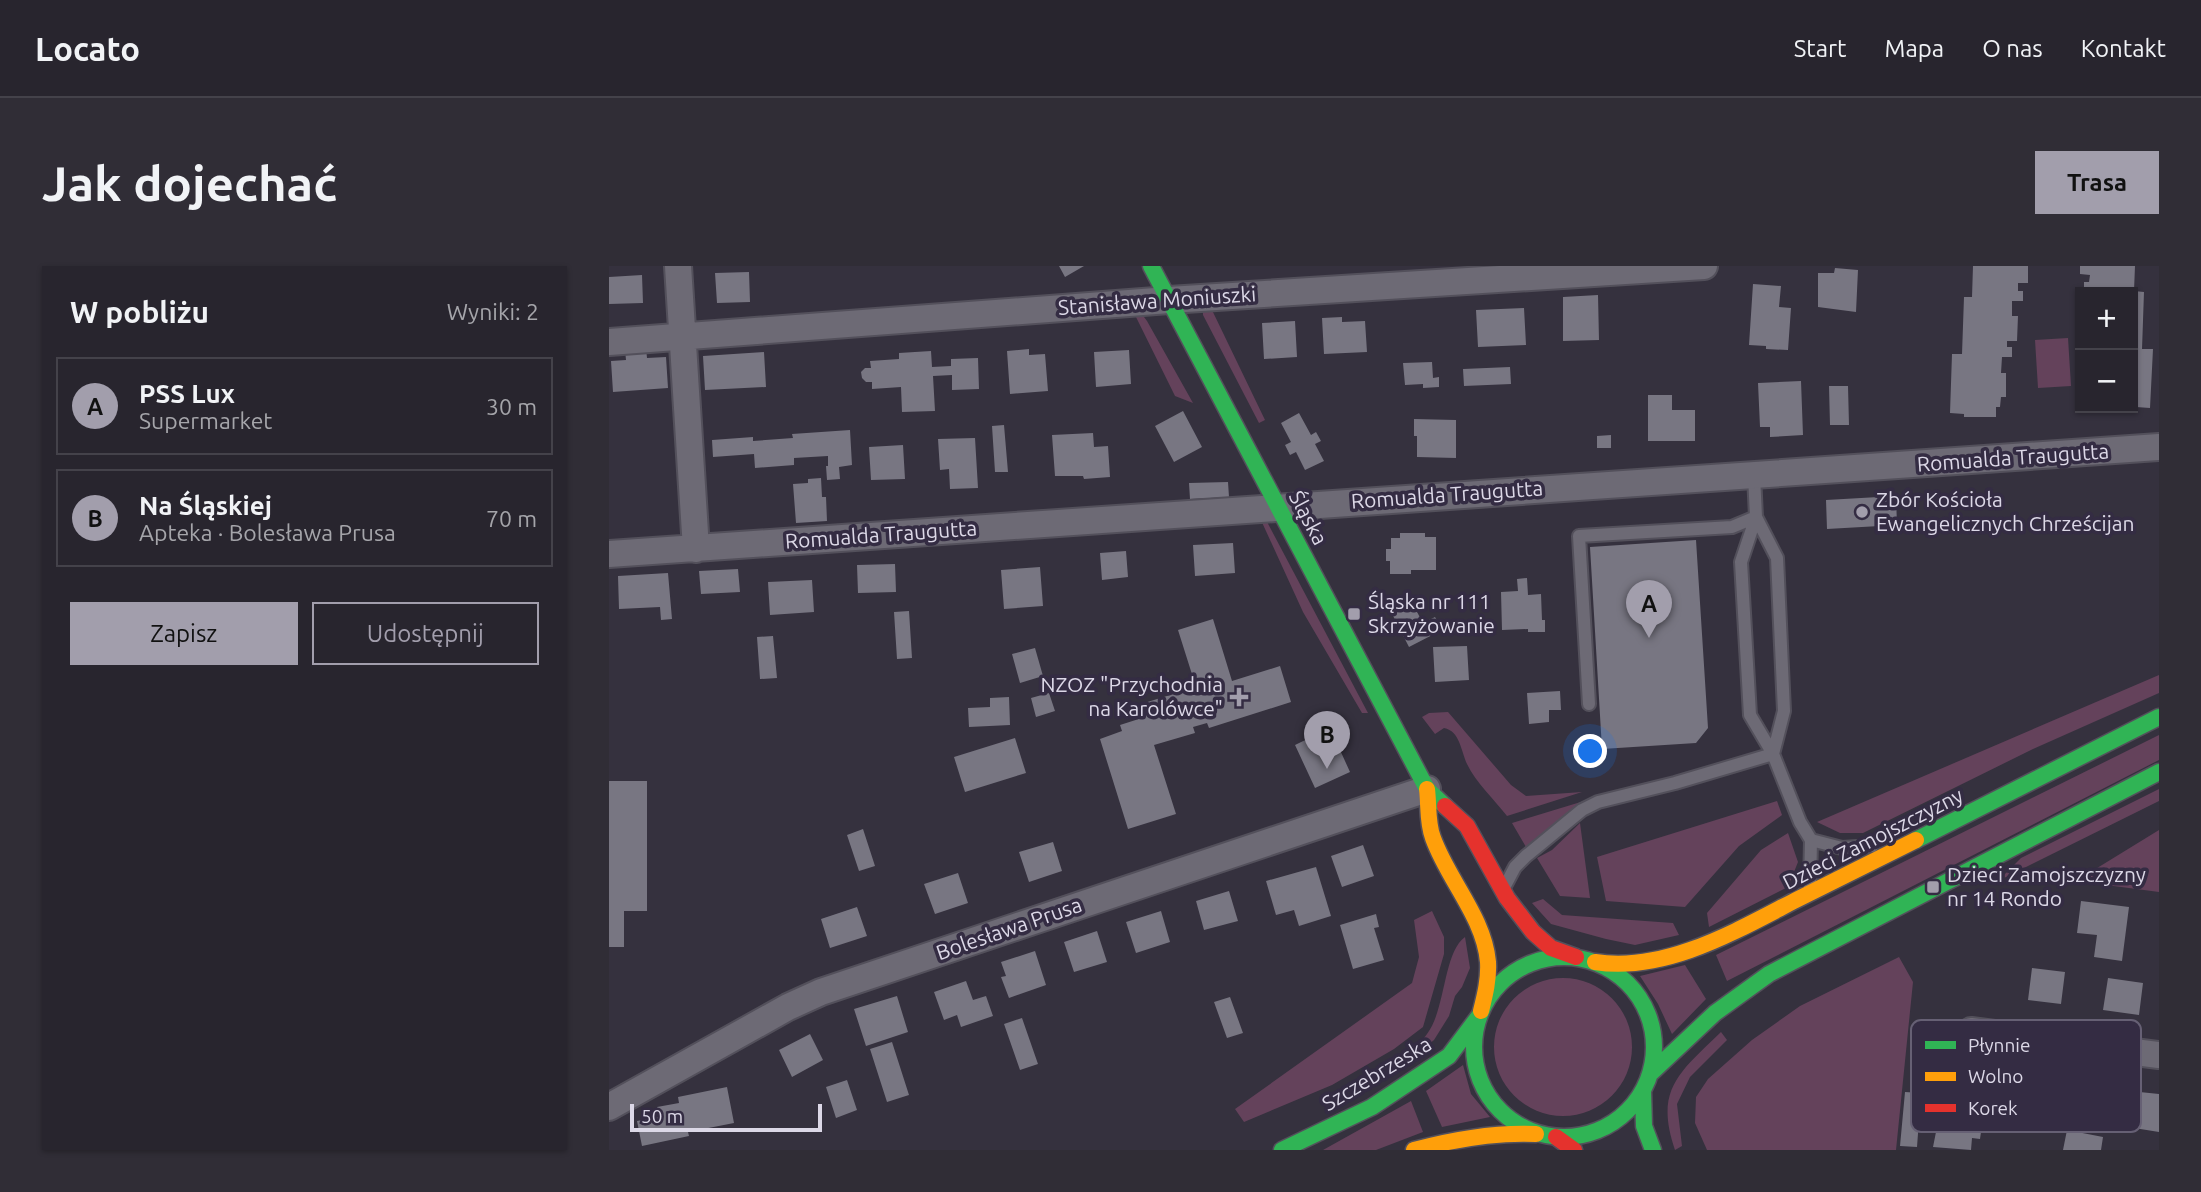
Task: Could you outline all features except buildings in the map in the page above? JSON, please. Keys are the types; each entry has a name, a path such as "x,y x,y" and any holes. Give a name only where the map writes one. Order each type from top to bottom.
{"main road":[{"name":"Śląska","path":"1151,266 1427,789 1467,826 1503,890 1523,920 1543,943 1576,957"},
{"name":"Dzieci Zamojszczyzny","path":"1595,962 1617,966 1632,964 1729,934 2159,718"},
{"path":"1650,1073 1715,1013 1769,974 2159,772"},
{"name":"Śląska","path":"1427,789 1432,836 1473,914 1489,960 1488,986 1480,1014"},
{"path":"1414,1150 1499,1132 1549,1135 1580,1136 1610,1125 1623,1116 1643,1091 1650,1073 1654,1045 1649,1016 1628,983 1595,962 1576,957 1537,961 1519,968 1504,979 1491,994 1480,1014 1473,1049 1483,1087 1493,1103 1507,1117 1523,1127 1549,1135 1574,1150"},
{"name":"Szczebrzeska","path":"1282,1150 1372,1107 1449,1056 1480,1014"},
{"path":"1643,1091 1644,1126 1653,1150"}],"street":[{"path":"678,266 696,549"},
{"name":"Stanisława Moniuszki","path":"609,342 1169,300 1705,266"},
{"name":"Romualda Traugutta","path":"609,554 2159,447"},
{"name":"Bolesława Prusa","path":"609,1107 788,1007 821,992 1427,789"},
{"path":"2141,1053 2159,1055"}],"lane":[{"path":"1754,475 1756,517 1741,562 1750,715 1773,754 1800,822 1811,840 1809,894"},
{"path":"1589,704 1579,536 1732,527 1756,517"},
{"path":"1756,517 1777,558 1784,711 1773,754"},
{"path":"1503,890 1515,867 1526,856 1590,806 1773,754"},
{"path":"1811,840 1842,848 1914,841"}],"shaded area":[{"path":"1211,308 1265,420 1259,423 1203,315 1203,311"},
{"path":"1135,315 1144,317 1147,321 1193,403 1175,396"},
{"path":"2068,338 2071,386 2038,388 2035,340"},
{"path":"1260,518 1266,520 1368,713 1362,713 1303,612"},
{"path":"2159,675 2159,693 2033,749 1863,833 1840,833 1817,822"},
{"path":"1448,712 1511,785 1526,796 1582,792 1507,816 1471,771 1453,733 1444,728 1435,734 1422,717 1429,713"},
{"path":"2159,735 2159,760 1727,981 1716,955"},
{"path":"2159,789 2159,801 1998,881 2021,858"},
{"path":"1584,801 1526,847 1512,823"},
{"path":"1777,801 1782,815 1739,846 1685,907 1606,901 1597,857"},
{"path":"1580,823 1590,898 1560,896 1537,858 1552,850"},
{"path":"2159,830 2159,892 2076,881"},
{"path":"1788,833 1798,862 1788,887 1709,927 1707,913 1761,850"},
{"path":"1543,899 1562,915 1673,923 1679,935 1635,945 1606,939 1551,924 1532,903"},
{"path":"1432,911 1444,937 1444,954 1423,1027 1394,1049 1332,1085 1244,1122 1235,1109 1412,983 1419,957 1414,920"},
{"path":"1465,937 1470,968 1462,987 1434,1040 1411,1059 1405,1050 1423,1039 1433,1023 1452,955"},
{"path":"1899,957 1913,982 1896,1150 1707,1150 1695,1123 1696,1097 1708,1079 1752,1040 1800,1006"},
{"path":"1685,965 1706,999 1672,1034 1658,1004 1640,976"},
{"path":"1563,978 1589,983 1612,998 1627,1021 1632,1047 1627,1073 1612,1096 1589,1111 1563,1116 1537,1111 1514,1096 1499,1073 1494,1047 1499,1021 1514,998 1537,983"},
{"path":"1721,1032 1727,1040 1690,1077 1677,1104 1682,1146 1675,1150 1669,1129 1668,1111 1675,1083"},
{"path":"1463,1065 1471,1094 1490,1117 1442,1127 1426,1091"},
{"path":"1411,1101 1423,1132 1376,1150 1323,1150"}],"traffic: fast":[{"path":"1151,266 1427,789 1445,806"},
{"path":"1916,840 2159,717"},
{"path":"1650,1074 1715,1013 1769,974 2159,772"},
{"path":"1564,957 1598,964 1628,983 1647,1013 1654,1047 1647,1081 1628,1111 1598,1130 1564,1137 1530,1130 1500,1111 1481,1081 1474,1047 1481,1013 1500,983 1530,964 1564,957"},
{"path":"1282,1150 1372,1107 1449,1056 1479,1016"},
{"path":"1643,1091 1644,1126 1653,1150"}],"traffic: slow":[{"path":"1427,789 1433,838 1473,914 1485,945 1488,975 1481,1011"},
{"path":"1595,962 1621,964 1647,961 1699,947 1916,840"},
{"path":"1414,1150 1475,1137 1536,1134"}],"traffic: jam":[{"path":"1445,806 1467,826 1507,898 1533,932 1551,948 1576,957"},
{"path":"1556,1137 1574,1150"}],"place":[{"name":"Zbór Kościoła Ewangelicznych Chrześcijan","path":"1862,512"},
{"name":"Śląska nr 111 Skrzyżowanie","path":"1354,614"},
{"name":"PSS Lux","path":"1649,638"},
{"name":"NZOZ \"Przychodnia na Karolówce\"","path":"1239,697"},
{"name":"Na Śląskiej","path":"1327,769"},
{"name":"Dzieci Zamojszczyzny nr 14 Rondo","path":"1933,887"}]}
